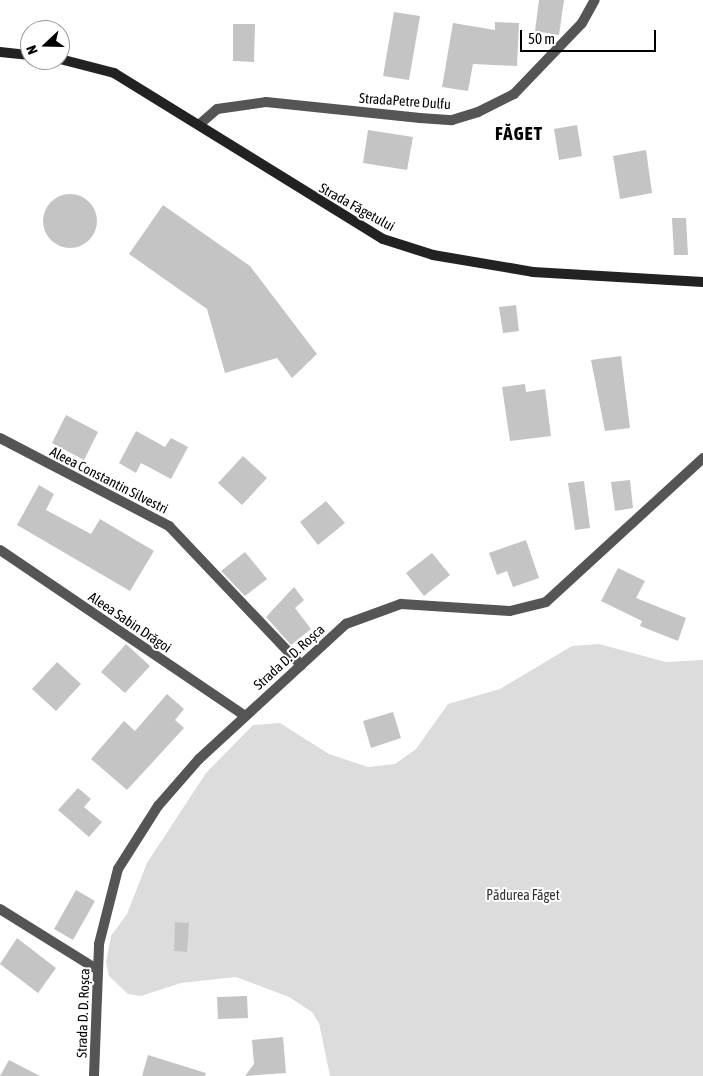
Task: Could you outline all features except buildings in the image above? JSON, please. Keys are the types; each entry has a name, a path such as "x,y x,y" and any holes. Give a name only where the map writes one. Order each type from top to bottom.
{"main road":[{"path":"0,52 20,54"},
{"name":"Strada Făgetului","path":"70,62 114,73 201,123 336,214 407,247 533,272 703,282"}],"street":[{"name":"StradaPetre Dulfu","path":"201,123 217,109 266,102 452,120 478,112 514,94 582,23 595,0"},
{"name":"Aleea Constantin Silvestri","path":"0,438 169,526 301,665"},
{"name":"Strada D. D. Roșca","path":"94,1076 102,918 118,869 158,806 199,759 346,624 401,604 510,611 546,602 703,458"},
{"name":"Aleea Sabin Drăgoi","path":"0,550 245,716"},
{"path":"0,908 98,970"}],"green space":[{"name":"Pădurea Făget","path":"599,644 666,662 703,660 703,1076 330,1076 319,1023 312,1012 289,997 236,977 181,983 141,996 128,994 109,976 106,962 111,936 127,914 147,863 206,773 253,725 280,723 329,754 368,767 395,764 416,749 448,704 500,689 572,646"}],"district":[{"name":"FĂGET","path":"519,134"}]}
